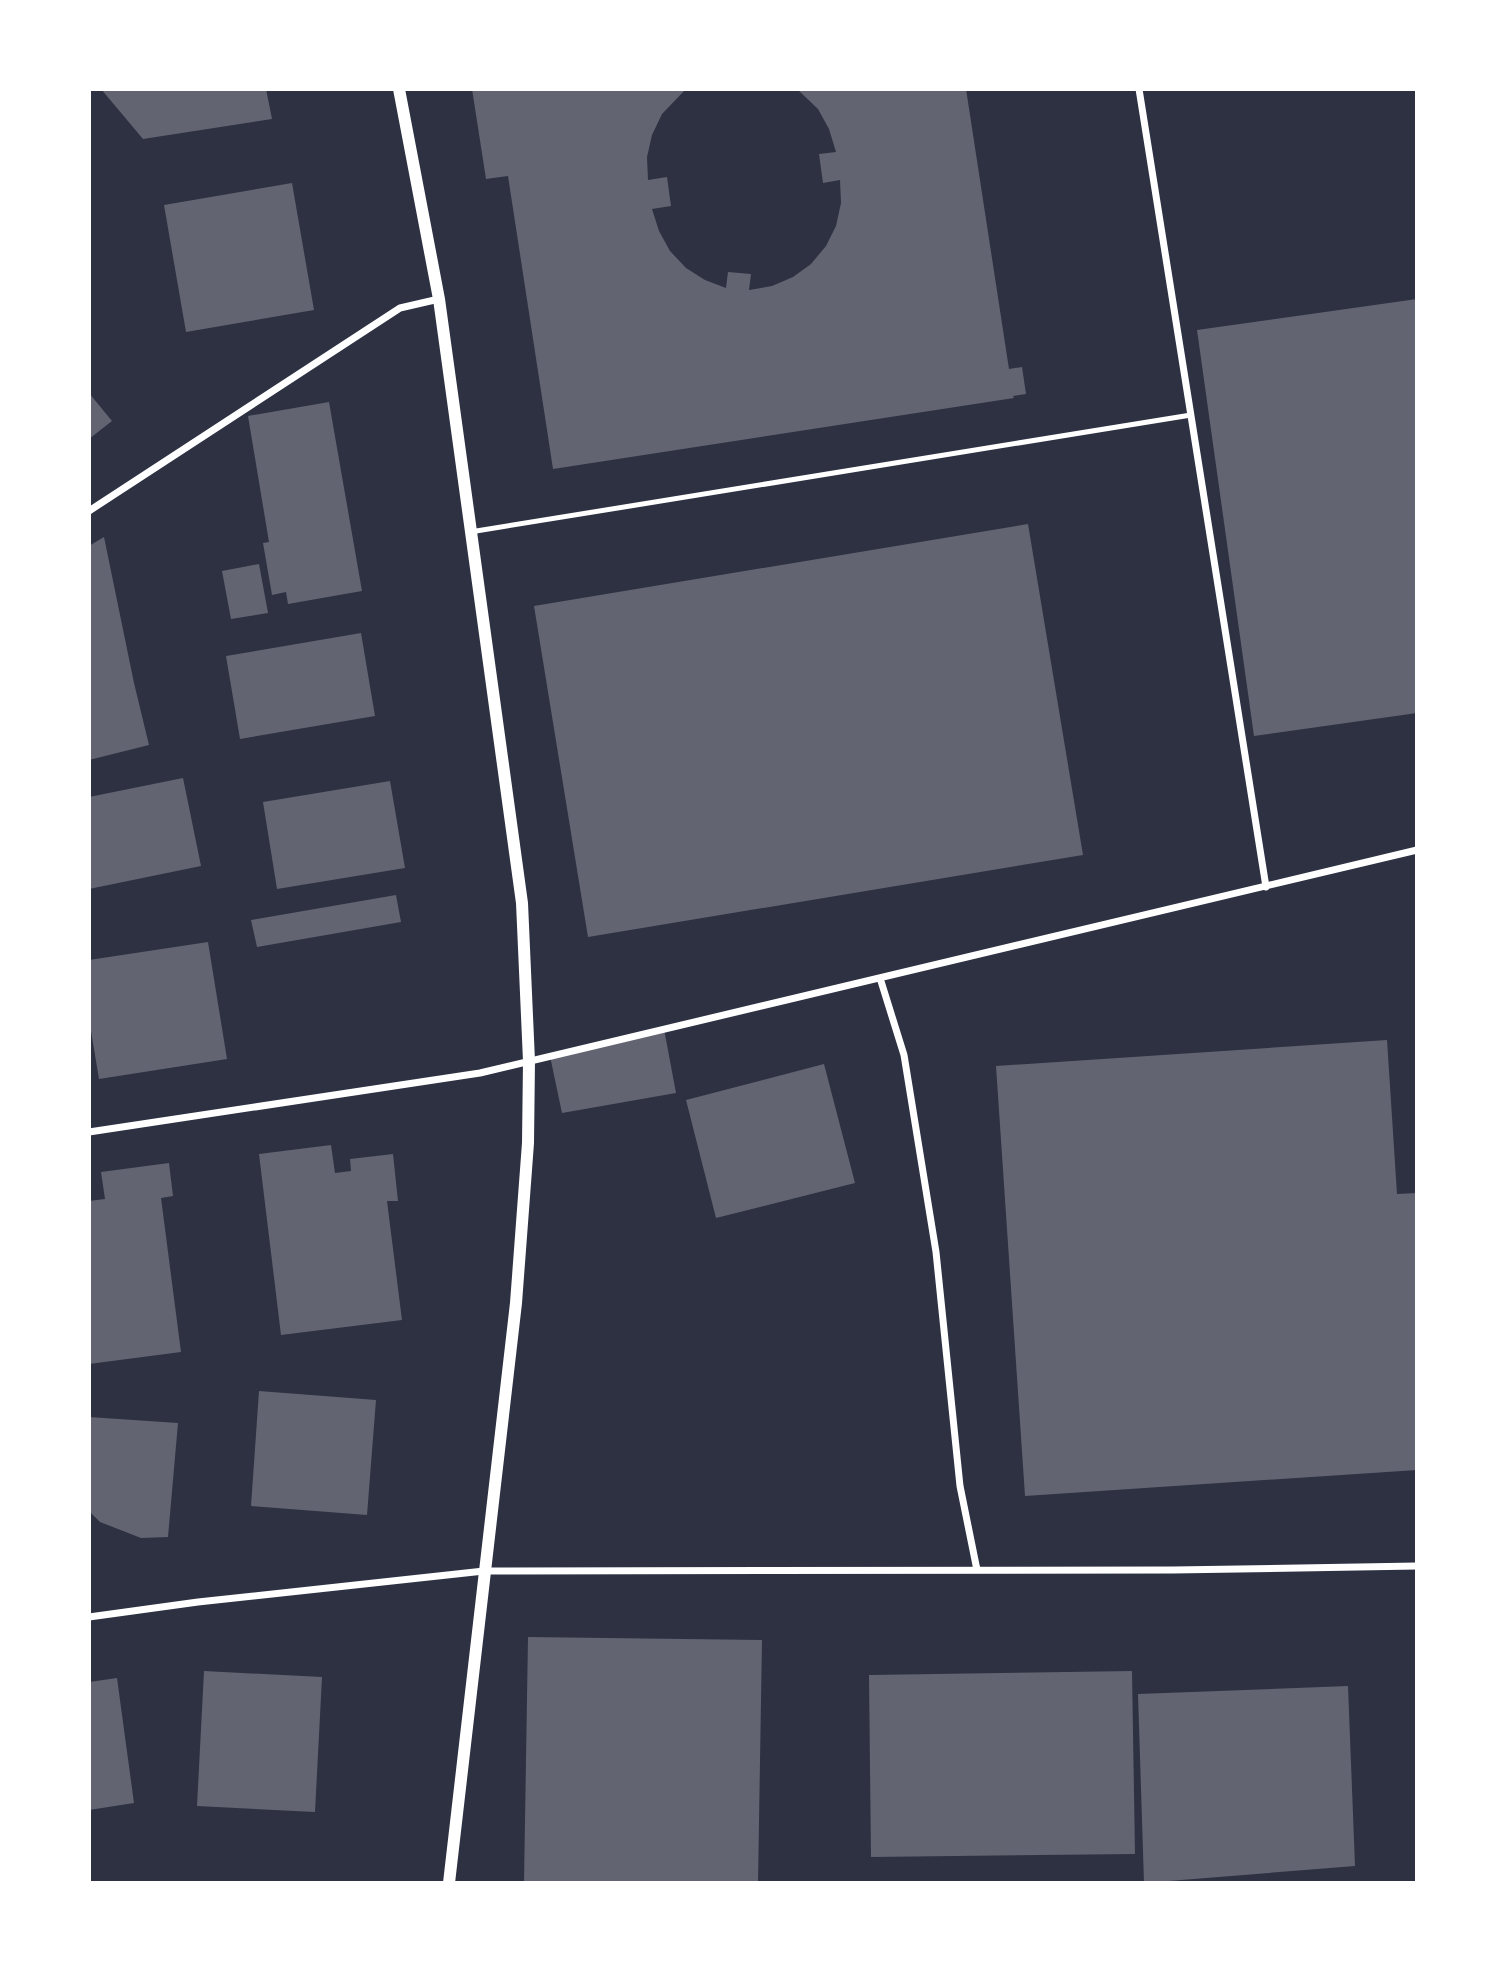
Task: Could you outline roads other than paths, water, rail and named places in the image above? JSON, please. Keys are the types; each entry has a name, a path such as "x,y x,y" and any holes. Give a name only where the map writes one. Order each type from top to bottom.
{"street":[{"path":"399,89 439,299 522,903 529,1061 528,1143 516,1303 449,1883"},
{"path":"1139,89 1266,887"},
{"path":"89,511 400,308 439,299"},
{"path":"89,1132 480,1073 1417,850"},
{"path":"880,978 904,1055 932,1225 960,1486 977,1570"},
{"path":"89,1616 198,1601 484,1571 1417,1566"}],"lane":[{"path":"470,532 1191,415"}]}
